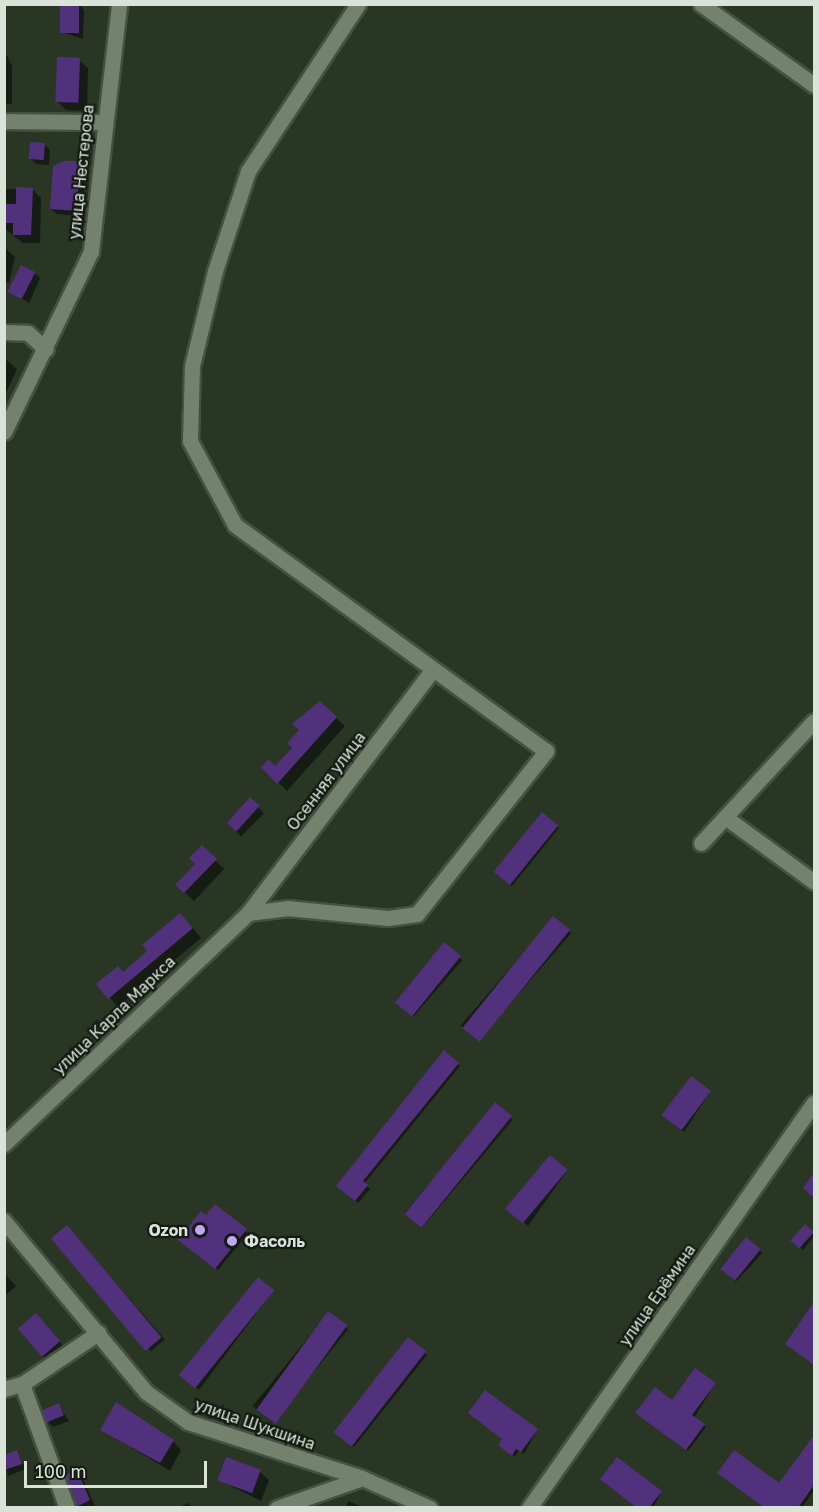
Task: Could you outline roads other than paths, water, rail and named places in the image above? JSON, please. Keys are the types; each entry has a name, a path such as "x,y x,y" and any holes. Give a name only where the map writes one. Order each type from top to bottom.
{"street":[{"name":"улица Нестерова","path":"4,432 46,349 91,251 119,4"},
{"path":"248,913 287,908 388,918 417,914 546,751 432,671 235,525 190,441 192,366 215,271 248,171 358,4"},
{"path":"701,4 814,85"},
{"path":"4,121 105,122"},
{"path":"4,332 28,333 46,349"},
{"name":"Осенняя улица","path":"248,913 432,671"},
{"path":"700,843 814,721"},
{"path":"725,817 814,882"},
{"name":"улица Карла Маркса","path":"4,1144 248,913"},
{"name":"улица Ерёмина","path":"529,1508 814,1103"},
{"name":"улица Шукшина","path":"4,1221 146,1392 188,1422 362,1478 430,1508"},
{"path":"4,1389 21,1384 98,1333"},
{"path":"21,1384 66,1508"},
{"path":"277,1508 362,1478"}],"place":[{"name":"Ozon","path":"200,1230"},
{"name":"Фасоль","path":"232,1241"}]}
